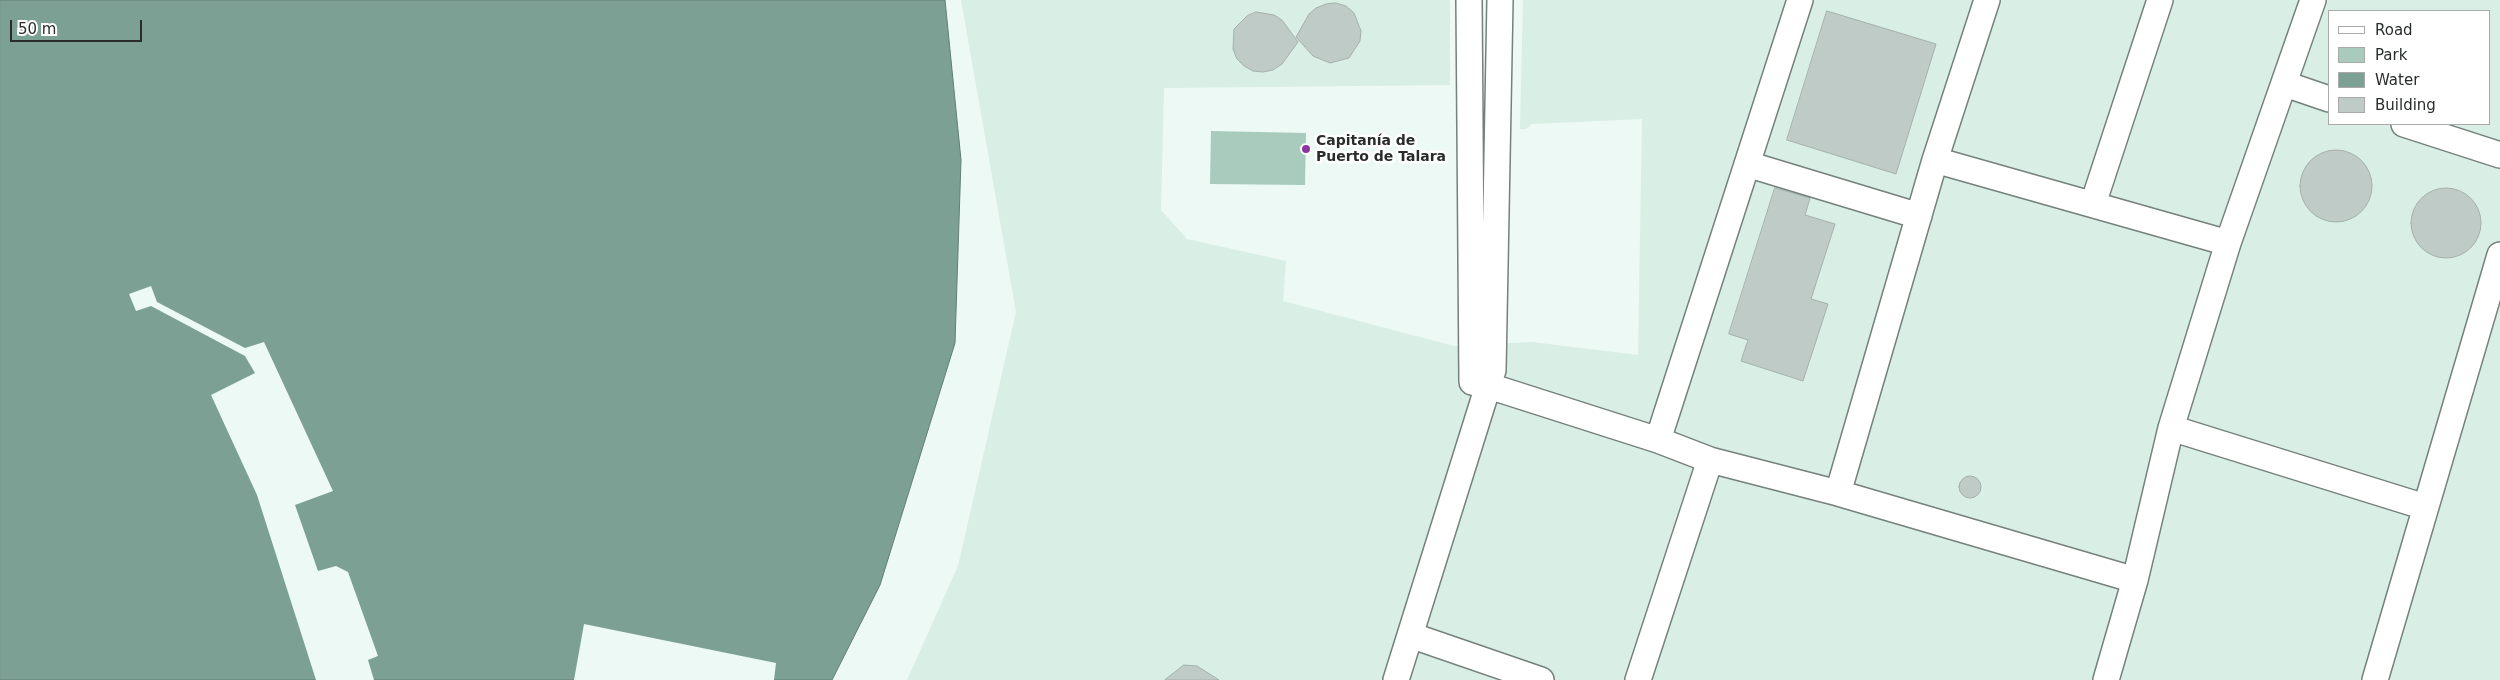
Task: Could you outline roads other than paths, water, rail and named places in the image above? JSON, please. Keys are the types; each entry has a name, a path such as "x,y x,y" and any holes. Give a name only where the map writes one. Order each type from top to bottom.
{"street":[{"path":"1396,680 1480,384 1469,0"},
{"path":"1480,384 1493,370 1500,0"},
{"path":"1658,440 1800,0"},
{"path":"1838,493 1935,160 1987,0"},
{"path":"2093,204 2160,0"},
{"path":"2106,680 2135,580 2171,428 2228,243 2313,0"},
{"path":"2285,84 2328,99"},
{"path":"2407,125 2500,155"},
{"path":"1935,160 2228,243"},
{"path":"1747,164 1919,216"},
{"path":"2375,680 2500,255"},
{"path":"1480,384 1658,440 1710,460 1838,493 2135,580"},
{"path":"2171,428 2425,507"},
{"path":"1638,680 1710,460"},
{"path":"1410,634 1541,680"}],"water":[{"path":"0,0 945,0 961,160 955,343 880,585 832,680 0,680"}],"place":[{"name":"Capitanía de Puerto de Talara","path":"1306,149"}]}
